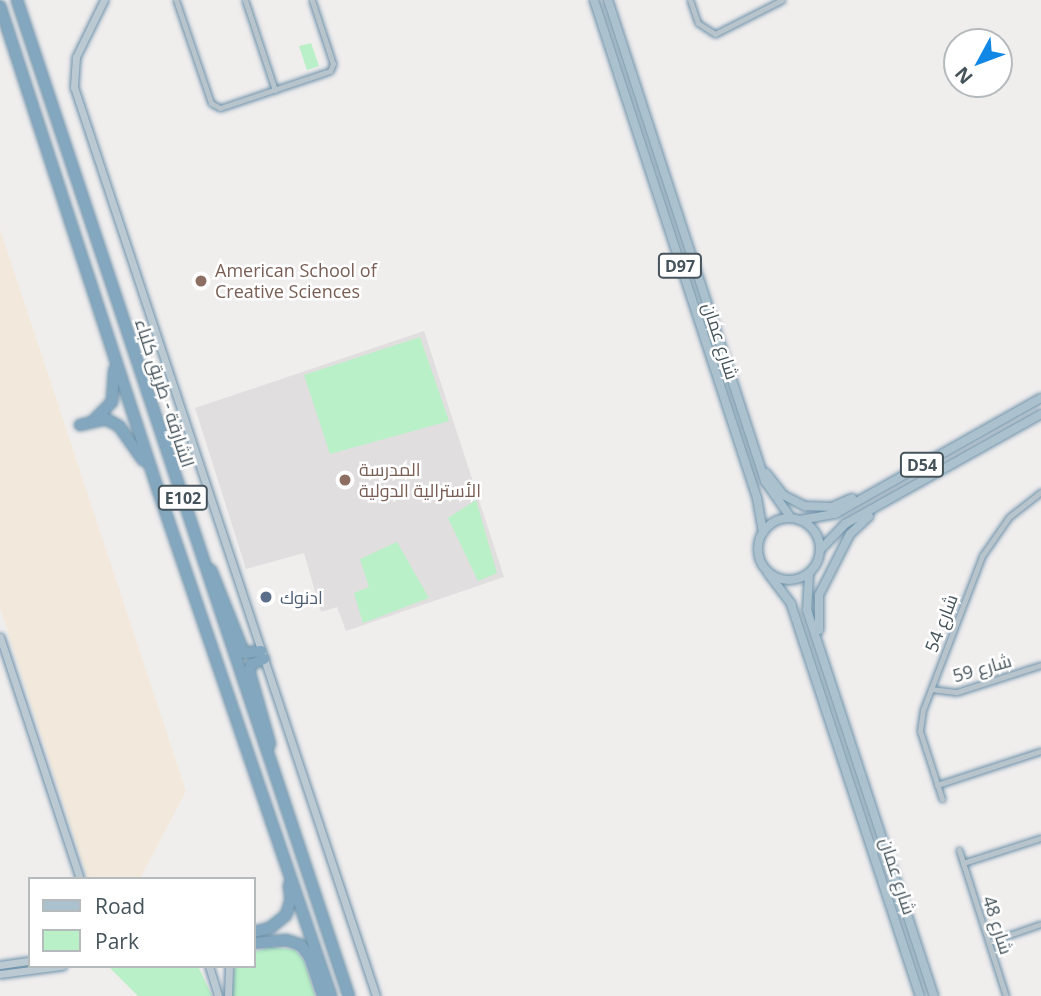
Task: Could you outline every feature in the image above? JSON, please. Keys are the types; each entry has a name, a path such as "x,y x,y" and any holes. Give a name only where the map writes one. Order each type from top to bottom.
{"highway":[{"name":"الشارقة - طريق كلباء","path":"17,0 349,996"},
{"path":"25,0 28,33"},
{"name":"الشارقة - طريق كلباء","path":"0,6 158,489 331,996"},
{"path":"0,23 18,60"},
{"path":"94,421 112,402 110,345"},
{"path":"80,425 94,421 113,422 129,435 158,489"},
{"path":"204,562 217,580 244,653 263,655"},
{"path":"263,655 249,670 269,739 270,762"},
{"path":"239,720 292,895 281,921 256,931"},
{"path":"256,943 286,940 301,945 310,957 323,996"}],"main road":[{"name":"شارع عمان","path":"594,0 757,498 763,532"},
{"name":"شارع عمان","path":"608,0 772,498 790,518"},
{"name":"D54","path":"800,520 829,517 1041,398"},
{"name":"D54","path":"820,550 839,528 1041,414"},
{"path":"761,466 779,491 805,506 832,507 875,491"},
{"path":"823,657 816,617 819,595 853,530 888,499"},
{"path":"790,518 800,520 815,532 820,550 809,574 789,581 768,573 758,555 763,532 775,522 790,518"},
{"name":"شارع عمان","path":"768,573 791,604 920,996"},
{"name":"شارع عمان","path":"809,574 806,604 934,996"}],"street":[{"path":"104,0 76,57 74,87 376,996"},
{"path":"176,0 212,105 220,108 332,69 312,0"},
{"path":"245,0 275,90"},
{"path":"690,0 698,23 715,34 782,0"},
{"name":"شارع 54","path":"942,799 920,731 931,689 982,556 1009,517 1040,494"},
{"path":"0,637 79,877"},
{"name":"شارع 59","path":"931,689 957,692 1041,665"},
{"path":"937,785 1041,751"},
{"path":"963,863 1041,838"},
{"name":"شارع 48","path":"959,850 1006,996"},
{"path":"989,942 1041,924"},
{"path":"0,965 28,961"},
{"path":"0,974 46,968"},
{"path":"210,968 218,996"},
{"path":"228,996 229,968"}],"shaded area":[{"name":"المدرسة الأسترالية الدولية","path":"424,331 504,577 346,631 337,607 321,612 304,553 246,569 195,408"}],"green space":[{"path":"311,43 319,66 307,70 299,46"},
{"path":"420,337 449,421 330,454 304,375"},
{"path":"476,500 497,573 478,581 448,518"},
{"path":"397,542 429,598 363,623 354,593 369,587 360,559"},
{"path":"271,947 295,950 304,961 315,996 232,996 235,968 256,968 256,951"},
{"path":"110,968 199,968 212,996 138,996"}],"sand":[{"path":"0,229 186,791 141,877 87,877 0,608"}],"place":[{"name":"American School of Creative Sciences","path":"201,281"},
{"name":"المدرسة الأسترالية الدولية","path":"345,480"},
{"name":"ادنوك","path":"266,597"}]}
